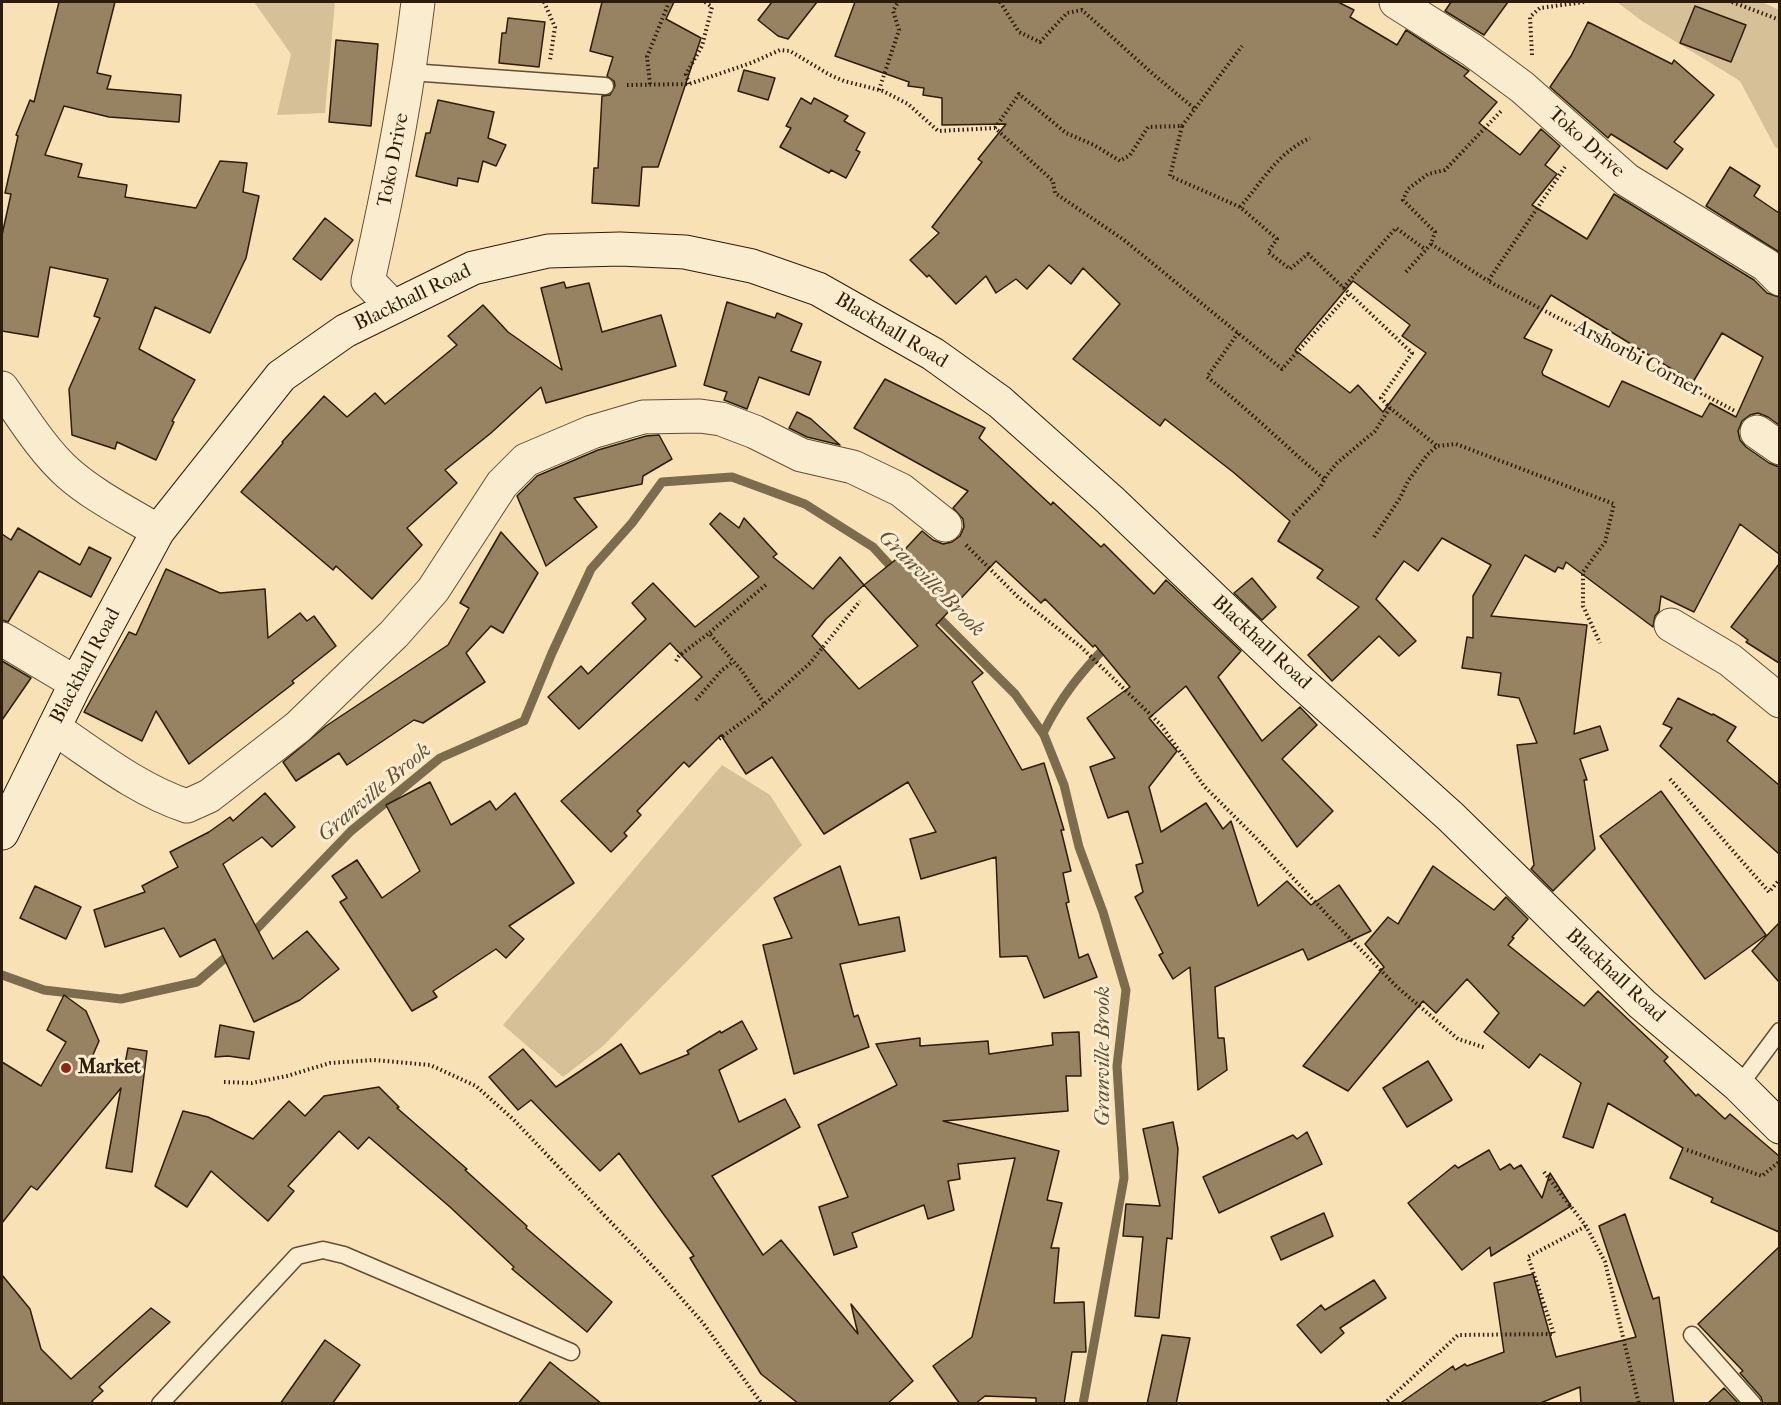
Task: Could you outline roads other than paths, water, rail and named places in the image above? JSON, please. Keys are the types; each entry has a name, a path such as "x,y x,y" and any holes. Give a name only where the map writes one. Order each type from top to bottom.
{"main road":[{"name":"Toko Drive","path":"393,307 368,281 387,196 410,72 418,2"},
{"name":"Toko Drive","path":"1396,2 1480,56 1522,87 1627,180 1766,265 1779,279"},
{"name":"Blackhall Road","path":"2,833 76,683 158,531 281,376 345,331 472,268 548,251 620,249 685,252 752,266 818,288 933,354 1000,402 1110,500 1294,675 1451,817 1642,1004 1739,1086 1779,1127"},
{"path":"2,388 36,436 67,472 158,531"},
{"path":"54,728 142,787 164,799 187,806 210,796 298,727 394,634 433,590 502,484 526,460 592,432 644,417 700,416 721,419 755,432 801,455 853,467 901,490 945,525"},
{"path":"1671,625 1730,660 1779,701"},
{"path":"2,639 76,683"}],"lane":[{"path":"410,72 605,86"},
{"path":"1739,1086 1779,1031"},
{"path":"160,1404 297,1256 323,1250 344,1255 571,1352"},
{"path":"1692,1335 1753,1404"}],"waterway":[{"name":"Granville Brook","path":"249,937 351,831 440,758 524,721 552,653 591,569 632,523 662,482 732,477 805,504 873,547 896,572"},
{"name":"Granville Brook","path":"934,613 1015,694 1044,735 1064,785 1079,847 1103,912 1126,990 1117,1066 1124,1178 1083,1404"},
{"path":"1043,733 1072,685 1109,643"},
{"name":"Granville Brook","path":"2,975 44,990 121,999 197,982 232,952"}],"place":[{"name":"Market","path":"66,1068"}]}
